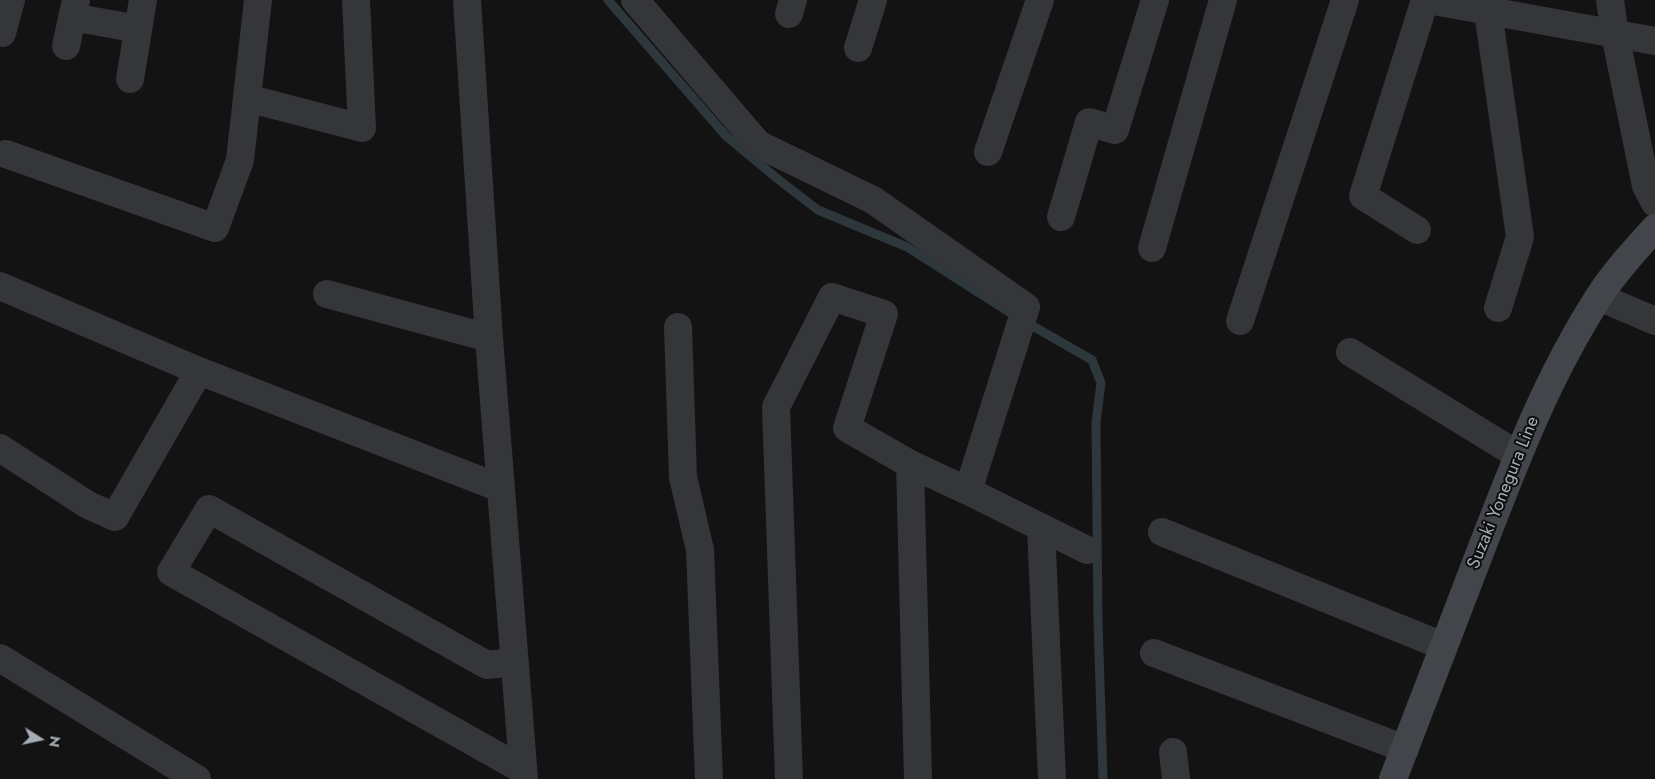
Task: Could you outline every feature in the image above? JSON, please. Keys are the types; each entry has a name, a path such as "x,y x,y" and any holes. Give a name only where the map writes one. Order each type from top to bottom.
{"main road":[{"name":"Suzaki Yonegura Line","path":"1394,779 1443,646 1531,422 1560,364 1599,297 1629,256 1655,228"}],"street":[{"path":"2,33 11,0"},
{"path":"130,79 143,0"},
{"path":"6,154 215,228 240,160 258,0"},
{"path":"247,98 362,128 356,0"},
{"path":"467,0 489,338 523,774"},
{"path":"635,0 758,144 873,200 1026,307 968,491"},
{"path":"858,48 873,0"},
{"path":"988,152 1040,0"},
{"path":"1060,217 1089,122 1115,130 1155,0"},
{"path":"1152,248 1223,0"},
{"path":"1240,321 1345,0"},
{"path":"1417,230 1363,196 1426,0 1655,41"},
{"path":"1610,0 1615,34 1646,186 1655,204"},
{"path":"66,46 74,9 138,29"},
{"path":"1488,11 1520,237 1498,308"},
{"path":"0,286 199,371 500,488"},
{"path":"327,294 489,338"},
{"path":"789,779 776,407 832,296 884,314 847,428 910,464 1088,550"},
{"path":"1599,297 1655,321"},
{"path":"678,327 683,477 700,550 709,779"},
{"path":"1350,352 1518,455"},
{"path":"0,448 88,505 115,517 199,371"},
{"path":"910,464 918,779"},
{"path":"514,662 486,665 209,509 172,572 523,774"},
{"path":"1041,527 1052,779"},
{"path":"1162,532 1443,646"},
{"path":"1154,653 1404,749"},
{"path":"0,658 197,779"},
{"path":"1173,752 1176,779"}],"waterway":[{"path":"608,0 726,136 818,210 907,247 1012,314 1092,360 1101,383 1096,422 1098,621 1103,779"}]}
